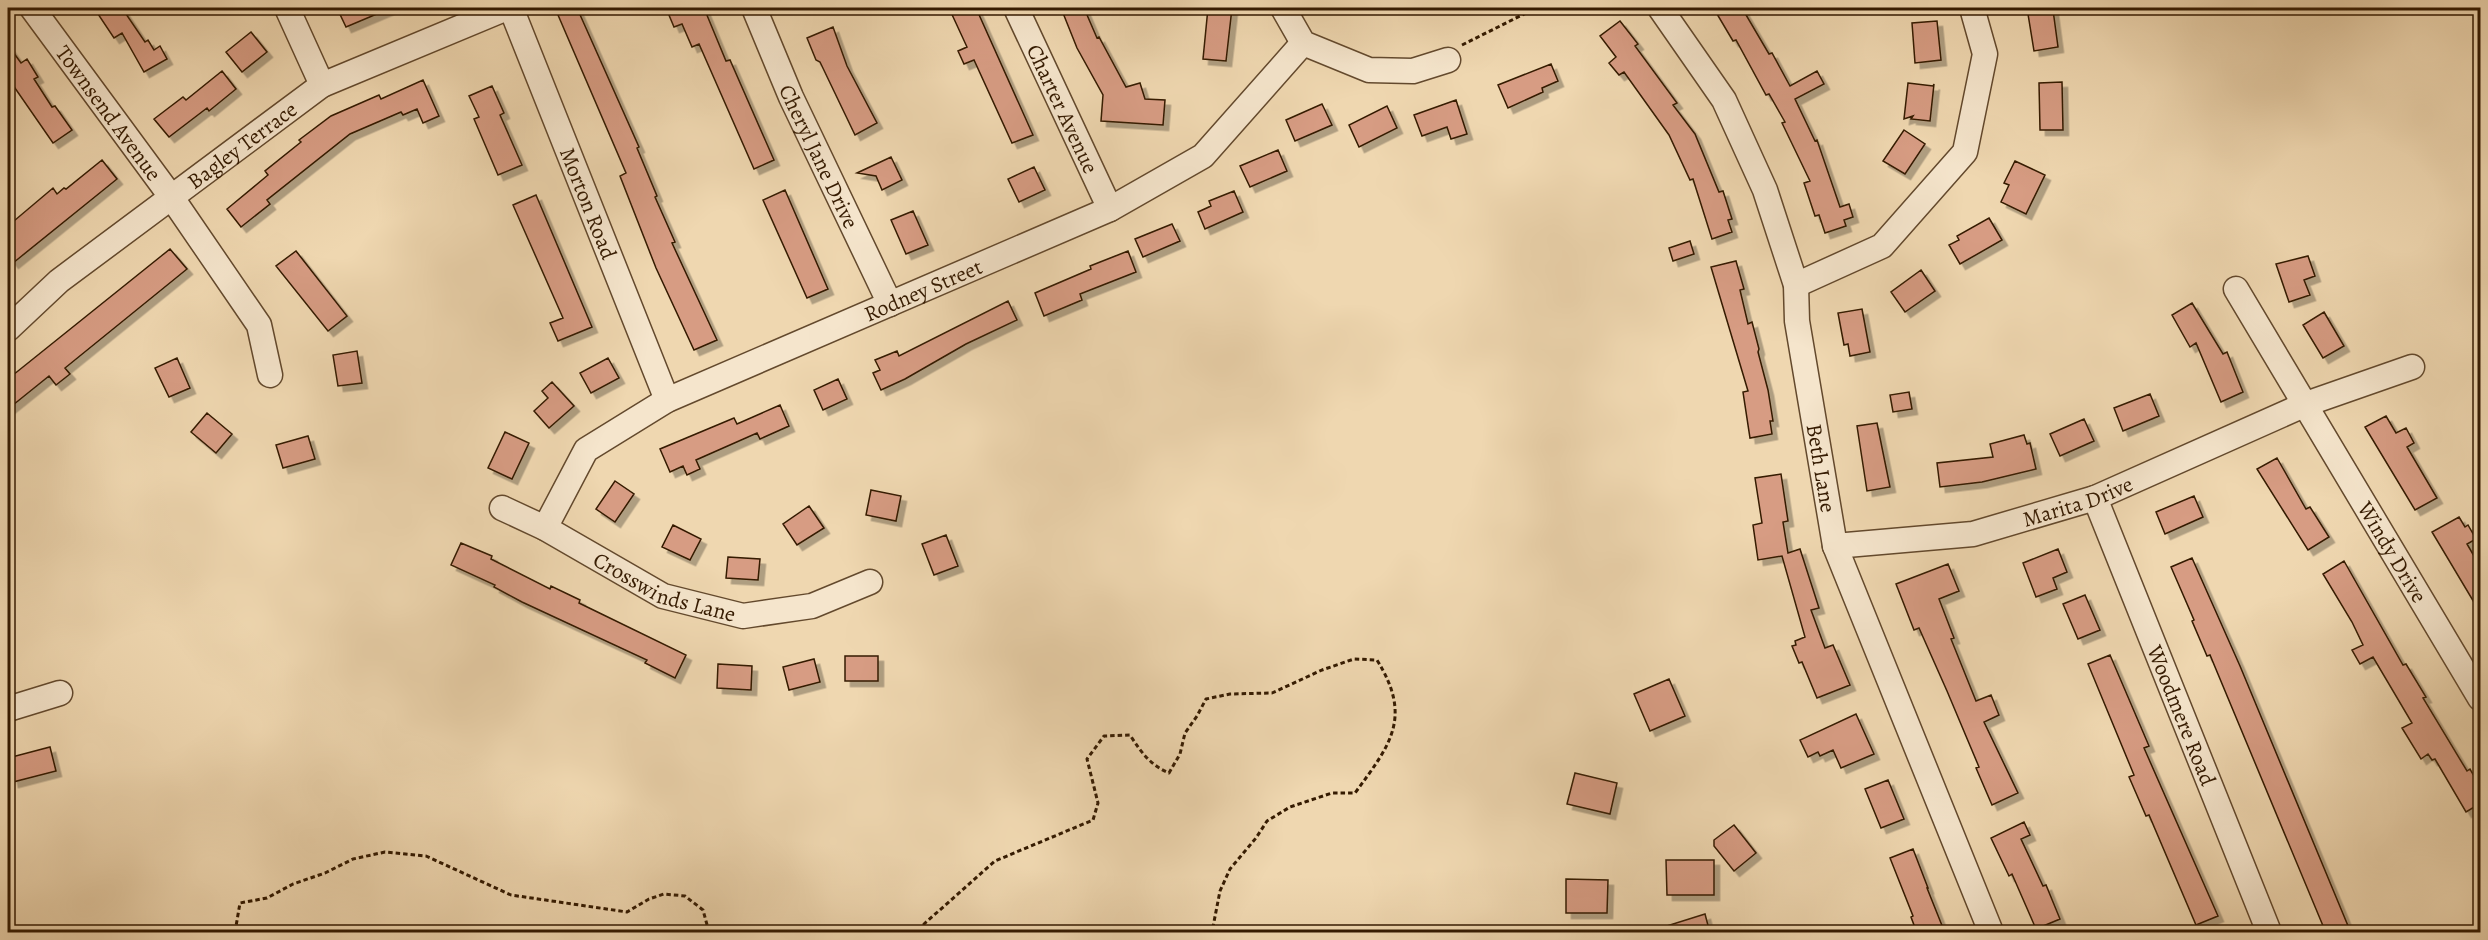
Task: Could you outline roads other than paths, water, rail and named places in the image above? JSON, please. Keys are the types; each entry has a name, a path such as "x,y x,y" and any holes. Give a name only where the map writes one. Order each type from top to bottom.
{"street":[{"name":"Townsend Avenue","path":"32,8 172,198 259,325 270,375"},
{"path":"287,8 321,85"},
{"name":"Bagley Terrace","path":"8,330 59,281 321,85 509,8"},
{"name":"Morton Road","path":"509,8 667,400"},
{"name":"Cheryl Jane Drive","path":"754,8 791,97 890,304"},
{"name":"Charter Avenue","path":"1016,8 1110,209"},
{"path":"1283,8 1303,43 1369,70 1413,71 1448,60"},
{"name":"Beth Lane","path":"1660,8 1724,100 1765,190 1796,285 1797,321 1835,546 1991,933"},
{"path":"1796,285 1882,246 1965,152 1985,54 1972,8"},
{"name":"Rodney Street","path":"545,528 586,450 667,400 1110,209 1203,156 1303,43"},
{"name":"Windy Drive","path":"2236,289 2481,698"},
{"name":"Marita Drive","path":"1835,546 1973,534 2095,498 2306,404 2412,367"},
{"name":"Woodmere Road","path":"2095,498 2269,933"},
{"name":"Crosswinds Lane","path":"502,508 545,528 663,596 743,616 812,606 870,582"},
{"path":"8,709 60,693"}]}
